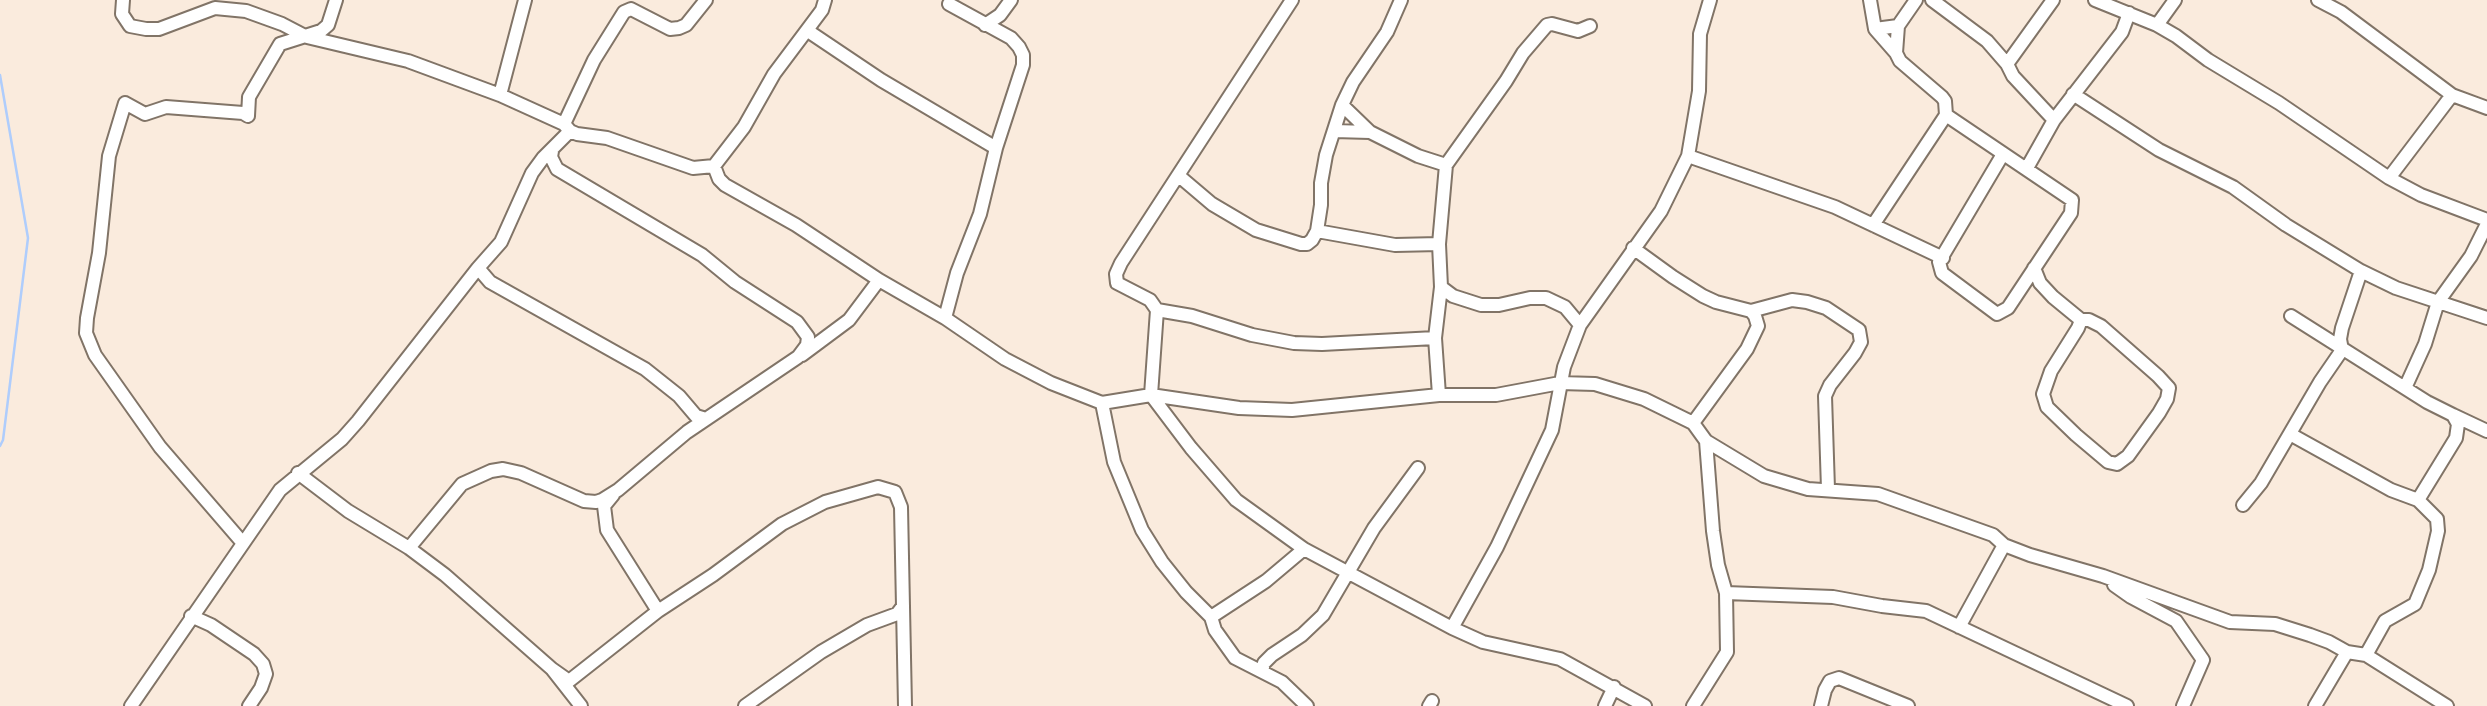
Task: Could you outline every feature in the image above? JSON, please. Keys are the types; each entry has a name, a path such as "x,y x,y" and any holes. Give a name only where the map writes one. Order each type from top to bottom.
{"street":[{"path":"123,0 121,14 130,26 146,29 159,29 215,8 246,11 282,24 307,37 408,61 500,94 577,134 607,138 693,168 714,166 744,127 774,74 808,31 822,10 825,0"},
{"path":"279,44 321,31 328,25 336,0"},
{"path":"500,94 525,0"},
{"path":"131,706 280,490 342,439 358,422 501,242 532,173 552,151 567,127 590,68 624,12 631,9 670,29 679,28 686,25 706,0"},
{"path":"985,25 1000,15 1011,0"},
{"path":"1292,0 1116,274 1117,283 1150,300 1157,310 1151,396 1223,487 1252,513 1304,549 1452,628 1483,642 1560,659 1645,706"},
{"path":"1179,176 1212,204 1256,230 1307,244 1317,231 1323,170 1342,105 1353,82 1387,32 1401,0"},
{"path":"1452,628 1497,547 1552,430 1564,367 1580,325 1661,211 1688,156 1699,91 1700,34 1710,0"},
{"path":"1870,0 1875,29 1905,67 1942,97 1946,115 2069,196 2073,205 2071,213 2008,308 1997,314 1942,273 1939,262 2003,154"},
{"path":"1896,53 1898,26 1916,0"},
{"path":"1932,0 1986,41 2007,64 2013,76 2054,120"},
{"path":"2007,64 2053,0"},
{"path":"2095,0 2157,25 2389,178 2421,195 2487,222 2471,256 2438,302 2425,344 2405,388"},
{"path":"2157,25 2175,0"},
{"path":"2318,0 2341,12 2452,95 2487,108"},
{"path":"2341,12 2350,0"},
{"path":"945,318 957,273 980,214 996,148 1019,78 1023,55 1011,38 949,4"},
{"path":"2027,168 2054,120 2117,38 2128,20 2129,13"},
{"path":"242,542 160,447 95,355 86,333 87,318 99,253 109,156 125,103 145,114 166,107 243,113 248,116 249,97 279,44 282,24"},
{"path":"1439,395 1436,338 1441,287 1439,244 1446,165 1523,53 1547,25 1578,31 1591,26"},
{"path":"1875,29 1898,26"},
{"path":"808,31 881,80 996,148"},
{"path":"2073,94 2159,150 2232,187 2286,225 2361,271 2396,288 2487,318"},
{"path":"2389,178 2452,95"},
{"path":"1342,105 1370,132 1418,156 1446,165"},
{"path":"1873,225 1946,115"},
{"path":"1334,131 1370,132"},
{"path":"552,151 551,157 557,169 702,255 735,282 797,322 808,337 807,345 798,357"},
{"path":"1688,156 1835,207 1943,258"},
{"path":"714,166 719,179 725,185 796,225 879,280 945,318 1005,359 1069,391 1102,403 1151,396 1239,408 1292,410 1439,395 1482,397 1560,383 1595,384 1644,399 1693,424 1706,441 1764,476 1808,489 1878,494 1993,535 2004,545 2103,576 2230,622 2275,624 2329,642 2347,652 2366,655 2447,706"},
{"path":"1317,231 1395,245 1439,244"},
{"path":"1633,248 1703,296 1751,311 1792,300 1807,302 1826,308 1860,330 1861,342 1856,353 1830,385 1825,396 1828,489"},
{"path":"478,268 490,282 645,369 679,396 691,412 706,418"},
{"path":"2034,268 2040,283 2053,297 2081,320 2089,320 2101,326 2169,388 2159,414 2128,456 2117,464 2108,462 2076,435 2047,407 2043,394 2051,371 2081,320"},
{"path":"2243,505 2261,483 2342,350 2342,328 2361,271"},
{"path":"658,611 607,530 604,506 618,490 687,432 839,329 879,280"},
{"path":"1441,287 1453,296 1481,305 1546,298 1565,307 1580,325"},
{"path":"1157,310 1192,316 1252,335 1294,343 1436,338"},
{"path":"1693,424 1747,349 1758,326 1751,311"},
{"path":"2291,316 2405,388 2487,431"},
{"path":"1102,403 1114,462 1142,530 1178,582 1211,617 1215,631 1235,658 1282,682 1307,706"},
{"path":"687,432 691,412"},
{"path":"2418,500 2456,438 2458,424 2454,415"},
{"path":"2290,434 2391,489 2418,500 2437,519 2438,531 2428,570 2415,604 2385,621 2366,655"},
{"path":"1693,706 1727,652 1726,593 1718,565 1713,530 1706,441"},
{"path":"1262,671 1264,663 1272,655 1302,635 1323,615 1374,528 1418,468"},
{"path":"410,548 462,484 491,471 503,469 521,473 584,501 596,502 618,490"},
{"path":"298,473 348,511 410,548 445,575 569,681 569,686 576,692 572,695"},
{"path":"569,681 658,611 713,575 782,524 825,502 878,487 895,492 899,499 905,706"},
{"path":"1959,627 2004,545"},
{"path":"1211,617 1266,581 1304,549"},
{"path":"2103,576 2131,597 2176,621 2203,660 2183,706"},
{"path":"1726,593 1833,597 1926,611 2127,706"},
{"path":"745,706 821,652 867,625 897,614 903,606"},
{"path":"191,616 211,625 254,654 263,664 266,674 261,688 249,706"},
{"path":"2315,706 2347,652"},
{"path":"552,669 581,706"},
{"path":"1821,706 1830,681 1839,678 1908,706"},
{"path":"1605,706 1614,687"}],"waterway":[{"path":"0,75 28,238 3,440 0,446"}]}
